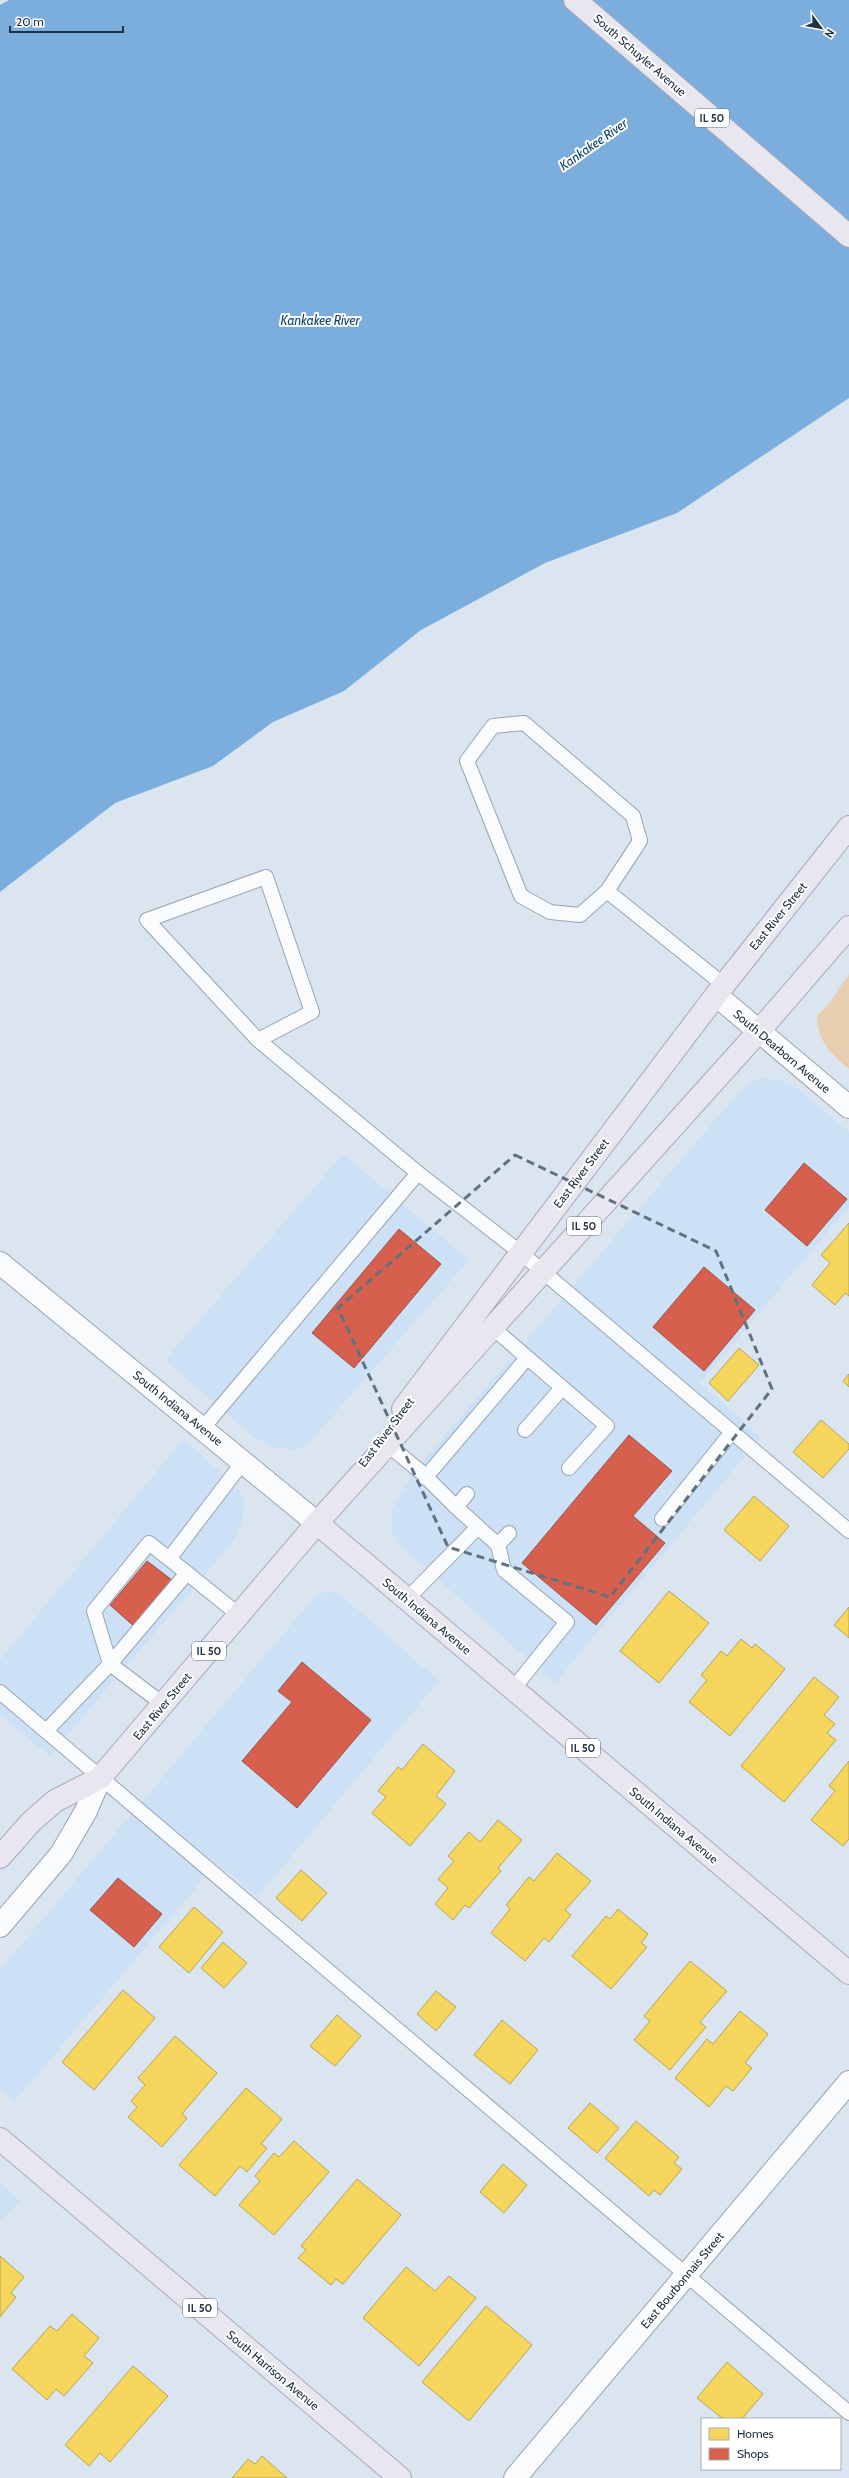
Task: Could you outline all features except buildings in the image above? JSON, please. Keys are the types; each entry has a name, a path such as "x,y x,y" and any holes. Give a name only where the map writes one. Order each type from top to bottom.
{"main road":[{"name":"South Schuyler Avenue","path":"575,0 849,236"},
{"name":"East River Street","path":"317,1523 720,990 849,827"},
{"name":"East River Street","path":"0,1857 30,1822 55,1801 100,1778 317,1523 759,1031 849,927"},
{"name":"South Indiana Avenue","path":"317,1523 849,1973"},
{"name":"South Harrison Avenue","path":"0,2139 400,2478"}],"street":[{"name":"South Dearborn Avenue","path":"720,990 759,1031 849,1107"},
{"name":"South Indiana Avenue","path":"0,1263 317,1523"},
{"name":"East River Street","path":"0,1926 61,1854 86,1811 100,1778"},
{"name":"East Bourbonnais Street","path":"515,2478 849,2082"}],"lane":[{"path":"524,723 633,816 640,841 607,891 580,915 550,912 521,896 467,761 493,726 524,723"},
{"path":"258,1040 312,1012 266,877 147,920 215,996 258,1040 418,1173 521,1253 849,1531"},
{"path":"607,891 720,990"},
{"path":"202,1429 418,1173"},
{"path":"493,1328 606,1426 569,1468"},
{"path":"425,1478 527,1358"},
{"path":"525,1430 562,1388"},
{"path":"662,1520 732,1432"},
{"path":"388,1445 498,1545 504,1570 567,1622 513,1689"},
{"path":"169,1558 243,1462"},
{"path":"456,1507 467,1494"},
{"path":"408,1599 478,1527"},
{"path":"498,1545 509,1533"},
{"path":"163,1704 110,1664 94,1611 149,1543 239,1615"},
{"path":"46,1731 110,1664 188,1573"},
{"path":"0,1692 849,2413"}],"highlighted area":[{"path":"515,1155 716,1251 772,1389 610,1597 448,1547 338,1308"}],"shaded area":[{"path":"849,975 849,1069 826,1046 819,1032 817,1015 831,1001"},
{"path":"759,1078 779,1080 798,1089 849,1132 849,1207 700,1383 761,1437 555,1683 399,1545 391,1529 392,1510 414,1471 742,1089"},
{"path":"343,1154 469,1260 308,1444 294,1450 273,1447 253,1437 165,1360"},
{"path":"184,1439 239,1489 244,1501 243,1520 233,1542 49,1756 0,1714 0,1660"},
{"path":"329,1591 341,1595 439,1681 257,1897 217,1863 14,2102 0,2089 0,1970 315,1596"},
{"path":"0,2183 20,2200 0,2222"}],"water":[{"name":"Kankakee River","path":"9,0 849,0 849,398 677,513 545,563 421,630 344,691 273,722 213,766 115,803 0,892 0,5"}]}
